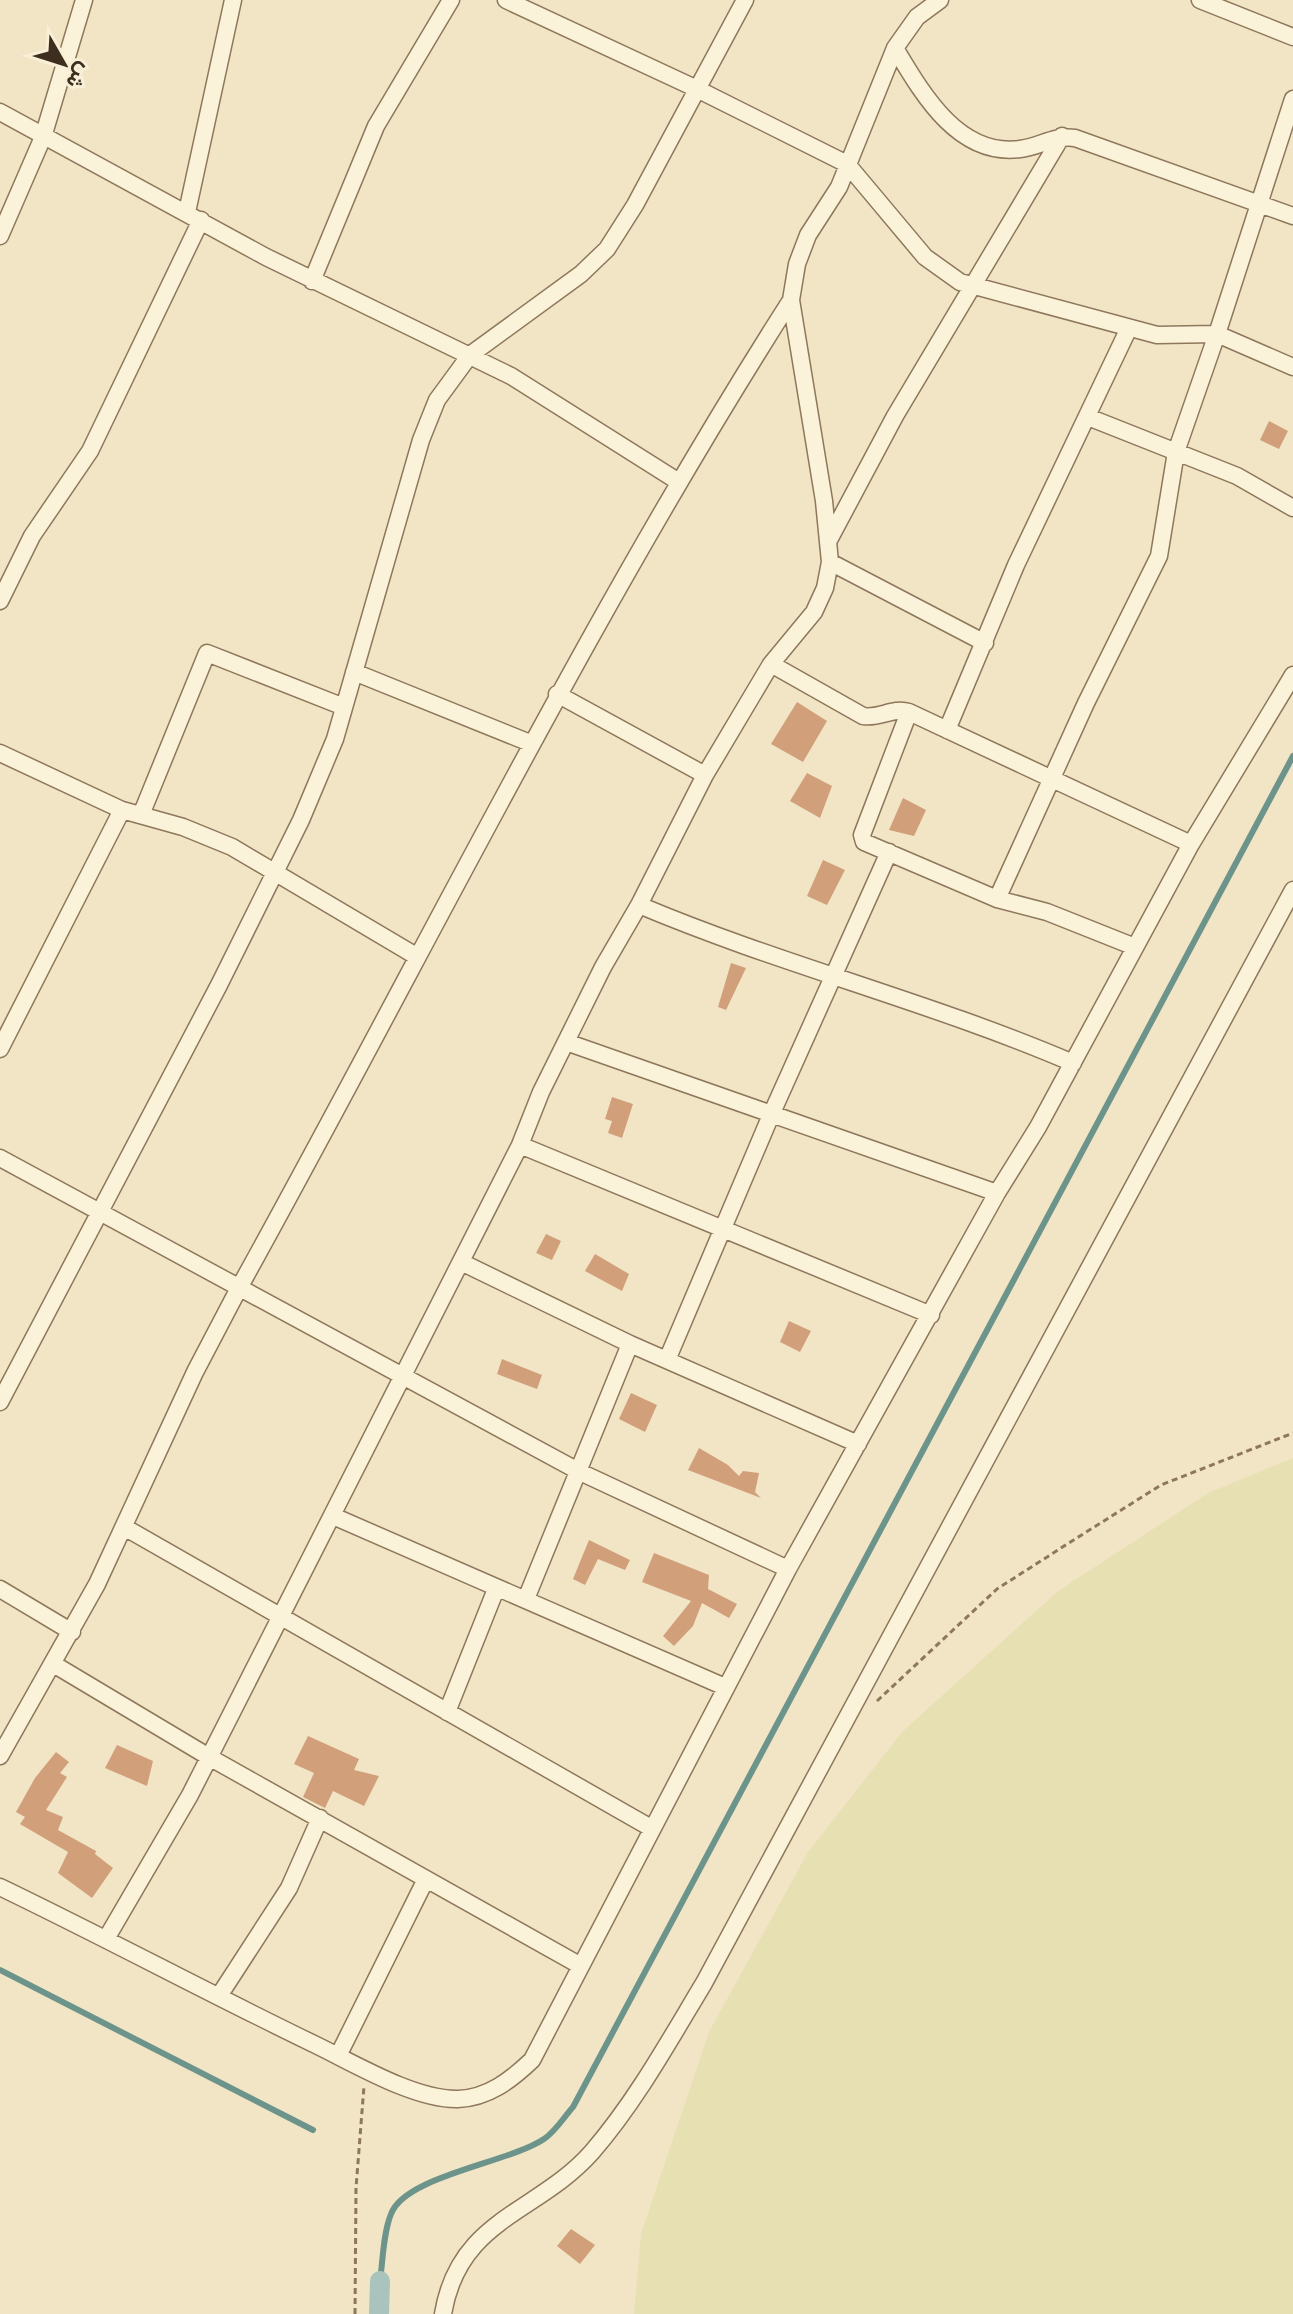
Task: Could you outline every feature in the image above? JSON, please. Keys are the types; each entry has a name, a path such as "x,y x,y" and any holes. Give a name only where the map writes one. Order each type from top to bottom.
{"street":[{"path":"0,236 43,137 84,0"},
{"path":"0,601 32,536 90,451 194,216 233,0"},
{"path":"312,281 376,126 451,0"},
{"path":"506,0 695,88 847,164 925,257 947,275 975,287 1128,330 1165,336 1217,334 1293,367"},
{"path":"0,1402 219,985 321,778 421,440 437,400 470,355 524,318 601,256 635,205 695,88 745,0"},
{"path":"106,1939 209,1757 520,1145 566,1042 705,775 771,664 814,612 825,588 830,562 828,542 791,300 801,249 834,198 895,48 917,17 940,0"},
{"path":"1200,0 1293,37"},
{"path":"895,48 942,120 988,146 1018,149 1062,136 1293,216"},
{"path":"997,899 1051,778 1159,556 1176,452 1293,99"},
{"path":"0,112 312,281 511,376 679,482"},
{"path":"828,542 895,416 975,287 1062,136"},
{"path":"0,1756 55,1665 239,1288 530,743 679,482 791,300"},
{"path":"947,730 1016,565 1128,330"},
{"path":"1088,417 1237,476 1293,508"},
{"path":"830,562 985,643"},
{"path":"141,815 207,653 344,707"},
{"path":"771,664 863,716 871,717 894,710 909,712 1191,844"},
{"path":"354,672 530,743"},
{"path":"0,1887 338,2056 432,2096 459,2099 487,2093 512,2079 532,2060 788,1569 997,1193 1073,1063 1191,844 1293,675"},
{"path":"557,694 705,775"},
{"path":"909,712 862,835 864,842 997,899 1047,912 1135,947"},
{"path":"0,753 122,810 220,842 275,869 321,901 416,956"},
{"path":"0,1049 122,810"},
{"path":"667,1360 771,1115 836,977 889,852"},
{"path":"443,2314 449,2287 467,2251 501,2219 570,2172 590,2154 632,2101 704,1983 1293,890"},
{"path":"639,905 730,941 949,1013 1073,1063"},
{"path":"566,1042 997,1193"},
{"path":"520,1145 931,1315"},
{"path":"0,1158 401,1378 580,1472 788,1569"},
{"path":"461,1262 630,1344 858,1444"},
{"path":"526,1599 630,1344"},
{"path":"333,1516 725,1687"},
{"path":"124,1527 282,1614 651,1828"},
{"path":"0,1589 72,1632"},
{"path":"447,1712 496,1589"},
{"path":"55,1665 209,1757 581,1966"},
{"path":"219,1996 289,1888 320,1818"},
{"path":"338,2056 426,1879"}],"path":[{"path":"871,1706 997,1589 1161,1485 1293,1433"},
{"path":"355,2314 356,2188 365,2069"}],"shaded area":[{"path":"1293,1458 1293,2314 634,2314 641,2234 709,2032 808,1852 903,1731 1058,1591 1208,1493"}],"building":[{"path":"1269,421 1288,431 1279,449 1260,440"},
{"path":"797,702 827,721 803,762 771,744"},
{"path":"807,773 832,786 820,818 790,801"},
{"path":"903,798 926,810 914,836 889,830"},
{"path":"823,860 845,870 827,905 807,896"},
{"path":"731,963 746,968 726,1010 718,1007"},
{"path":"612,1097 633,1104 622,1138 608,1133 612,1121 605,1119"},
{"path":"546,1234 561,1241 552,1260 536,1253"},
{"path":"595,1254 629,1274 622,1291 585,1271"},
{"path":"789,1321 811,1331 800,1352 780,1342"},
{"path":"502,1359 542,1375 537,1389 497,1374"},
{"path":"631,1393 657,1405 645,1432 619,1419"},
{"path":"699,1448 728,1465 739,1476 743,1471 759,1473 755,1492 761,1498 688,1470"},
{"path":"589,1540 630,1560 625,1570 598,1559 585,1585 573,1579"},
{"path":"654,1553 709,1575 708,1589 737,1604 729,1618 702,1603 693,1626 674,1646 663,1636 691,1601 642,1582"},
{"path":"308,1736 359,1759 354,1770 379,1776 364,1806 333,1791 325,1808 303,1797 314,1773 294,1764"},
{"path":"117,1745 153,1761 147,1786 105,1768"},
{"path":"56,1752 69,1762 60,1773 67,1777 46,1810 63,1817 58,1830 96,1851 95,1854 113,1868 92,1898 58,1873 68,1852 20,1824 25,1817 16,1812 35,1778"},
{"path":"571,2229 595,2245 580,2264 557,2246"}],"waterway":[{"path":"380,2281 388,2222 400,2201 436,2180 528,2148 544,2139 573,2107 1293,756"},
{"path":"0,1970 313,2130"},
{"path":"379,2314 380,2281"}]}
